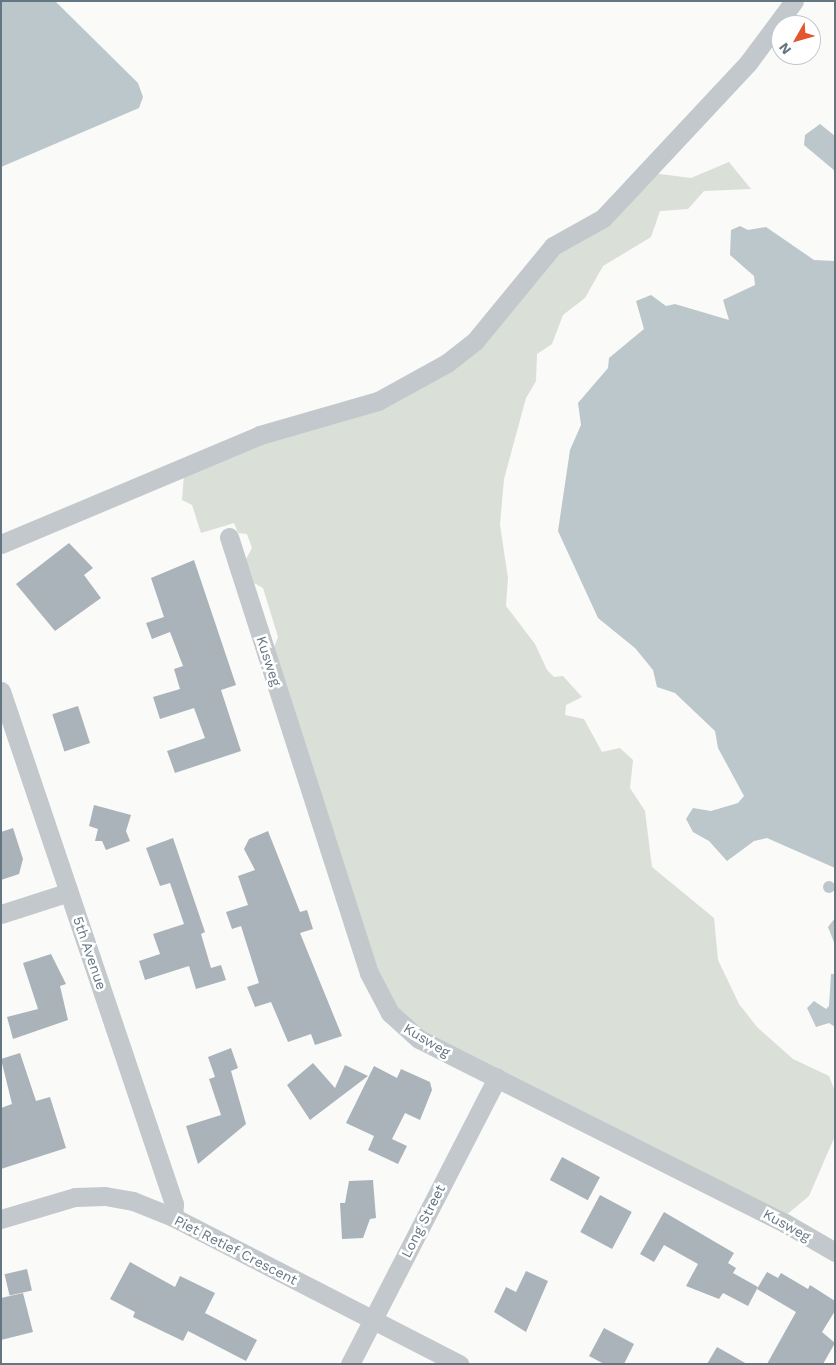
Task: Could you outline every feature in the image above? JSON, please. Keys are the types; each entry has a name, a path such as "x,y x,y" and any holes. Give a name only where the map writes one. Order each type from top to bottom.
{"street":[{"path":"1,544 260,435 378,401 447,363 475,341 553,246 603,218 634,186 748,62 794,1"},
{"name":"Kusweg","path":"229,537 374,987 409,1032 785,1223 835,1252"},
{"name":"5th Avenue","path":"1,690 174,1204 173,1217"},
{"path":"1,914 69,892"},
{"name":"Long Street","path":"350,1364 497,1078"},
{"name":"Piet Retief Crescent","path":"1,1219 91,1195 120,1198 173,1217 459,1364"}],"shaded area":[{"path":"1,1 55,1 138,83 143,97 139,108 1,167"},
{"path":"820,124 835,136 835,171 804,145 805,135"},
{"path":"729,162 751,189 704,191 688,209 660,211 651,237 603,266 585,298 563,315 552,344 537,354 536,381 526,398 504,479 500,525 508,578 506,606 535,644 547,670 554,677 563,676 582,697 566,705 565,715 584,719 602,752 620,748 633,760 630,788 645,811 652,867 714,918 718,960 739,1004 757,1027 793,1059 829,1076 835,1091 835,1136 809,1196 785,1216 423,1032 395,1005 378,973 274,647 278,637 263,588 254,583 246,559 252,548 247,534 238,533 234,523 201,533 192,505 182,500 184,474 470,353 542,265 652,173 691,178"},
{"path":"740,226 748,230 766,227 814,260 835,261 835,868 767,838 754,841 727,861 709,841 693,832 686,819 693,808 711,811 738,803 744,796 718,748 715,731 675,693 657,687 653,670 635,648 598,618 558,531 570,450 581,425 578,403 608,368 609,358 644,329 636,301 651,295 666,306 675,304 729,320 723,300 755,285 754,276 730,255 731,230"},
{"path":"831,881 834,882 834,892 827,893 824,892 823,885 824,882"},
{"path":"835,918 835,945 828,927"},
{"path":"831,974 835,974 835,1027 829,1023 816,1027 807,1008 814,1001 826,1009 829,1006"}],"building":[{"path":"69,543 93,568 84,575 101,598 55,631 16,584"},
{"path":"194,560 236,685 221,690 241,751 175,773 167,751 205,738 194,708 160,719 153,697 180,689 174,669 183,666 170,632 152,639 146,623 164,617 151,578"},
{"path":"78,706 90,743 64,751 52,714"},
{"path":"94,805 131,815 126,831 130,841 106,850 102,841 95,841 98,829 89,826"},
{"path":"13,828 23,859 19,874 1,880 1,832"},
{"path":"268,831 300,912 307,910 313,929 300,933 342,1036 315,1045 311,1034 288,1042 271,1002 255,1007 247,987 259,983 241,926 232,929 226,912 248,905 238,876 255,870 244,849 249,839"},
{"path":"173,838 205,932 201,934 211,968 221,965 226,980 196,989 189,966 145,980 139,961 160,954 153,934 184,924 170,883 160,886 146,848"},
{"path":"51,954 66,984 60,986 68,1020 13,1039 7,1017 38,1009 23,963"},
{"path":"231,1048 238,1068 231,1071 246,1124 198,1164 186,1126 221,1115 209,1079 215,1077 208,1057"},
{"path":"20,1053 36,1101 50,1097 66,1148 1,1169 1,1108 12,1104 1,1059"},
{"path":"313,1063 335,1088 345,1065 368,1076 310,1120 287,1085"},
{"path":"374,1066 397,1078 401,1069 430,1082 432,1090 420,1120 405,1113 392,1139 407,1146 398,1164 368,1150 374,1136 346,1123"},
{"path":"562,1157 600,1177 588,1200 550,1180"},
{"path":"373,1180 376,1218 370,1219 363,1238 342,1239 340,1203 345,1203 349,1181"},
{"path":"600,1195 632,1212 612,1249 580,1232"},
{"path":"664,1212 734,1253 728,1263 736,1268 733,1273 758,1287 748,1306 723,1293 719,1299 686,1286 698,1264 664,1245 654,1262 640,1254"},
{"path":"130,1262 175,1287 180,1276 215,1293 205,1313 257,1340 246,1361 188,1331 183,1341 133,1317 135,1312 110,1299"},
{"path":"27,1269 32,1290 10,1296 5,1274"},
{"path":"526,1271 548,1281 526,1332 494,1312 506,1287 516,1292"},
{"path":"767,1272 778,1278 781,1273 808,1289 810,1285 835,1301 835,1311 822,1332 835,1343 823,1364 767,1364 796,1312 757,1289"},
{"path":"23,1293 33,1332 1,1340 1,1298"},
{"path":"604,1328 634,1344 624,1364 604,1364 589,1356"},
{"path":"717,1347 747,1364 707,1364"}]}
